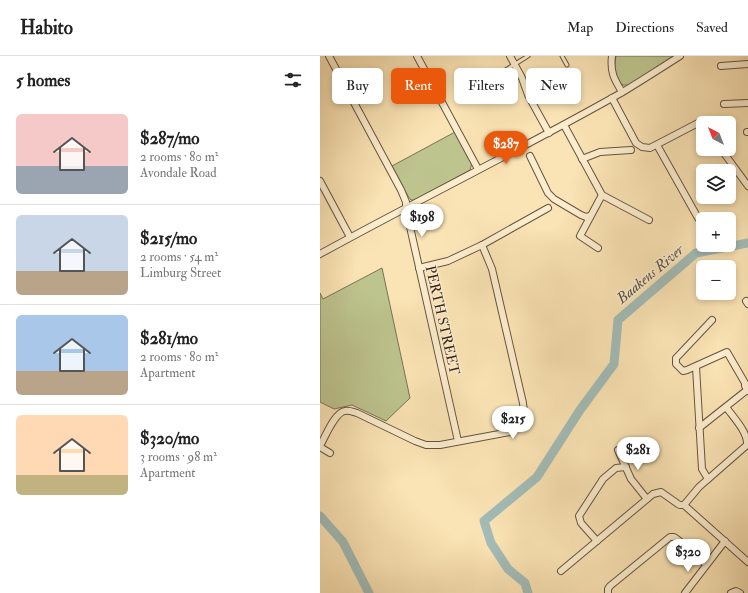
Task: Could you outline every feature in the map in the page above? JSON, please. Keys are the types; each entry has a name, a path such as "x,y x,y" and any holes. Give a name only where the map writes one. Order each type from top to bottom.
{"street":[{"name":"PERTH STREET","path":"329,56 406,202 406,209 458,441"},
{"path":"417,56 478,169"},
{"path":"510,56 522,78 528,95 549,133"},
{"path":"612,56 612,72 622,92"},
{"path":"320,254 478,169 549,133 612,98 680,56"},
{"path":"721,66 748,64"},
{"path":"612,98 636,143 642,147 650,148 696,124"},
{"path":"724,104 748,103"},
{"path":"564,124 602,195 649,220"},
{"path":"657,145 696,214"},
{"path":"582,159 600,152 631,150"},
{"path":"530,156 548,193 581,215 590,216"},
{"path":"726,156 748,186"},
{"path":"320,180 350,237"},
{"path":"598,248 580,236 602,195"},
{"path":"419,268 448,261 482,246 548,208"},
{"path":"330,453 320,447 337,415 347,410 357,413 420,443 440,445 510,432 519,426 524,414 523,402 492,269 482,246"},
{"path":"699,428 748,390 745,382 727,352 696,367 683,371 676,364 676,358 712,320"},
{"path":"696,367 702,469 708,479"},
{"path":"684,505 699,487 744,448 748,442 744,431 726,407"},
{"path":"618,450 634,484 647,499"},
{"path":"597,541 581,523 579,516 603,480 616,468 626,467"},
{"path":"561,571 656,492 662,492 678,504 684,505 748,562"},
{"path":"608,593 610,586 670,537 677,539 706,564"},
{"path":"685,593 724,541"},
{"path":"731,593 736,591 740,593"}],"lane":[{"path":"510,68 528,56"},
{"path":"562,56 567,65"}],"green space":[{"path":"616,56 673,56 629,85 623,85 617,79 615,72"},
{"path":"455,132 472,163 470,170 414,200 411,200 392,166"},
{"path":"382,268 410,398 386,421 352,405 334,409 320,402 320,293 323,299"}],"waterway":[{"name":"Baakens River","path":"528,593 525,583 508,569 491,543 484,521 537,477 580,410 614,364 618,320 696,253 748,243"},
{"name":"Baakens River","path":"320,516 343,542 369,593"}]}
